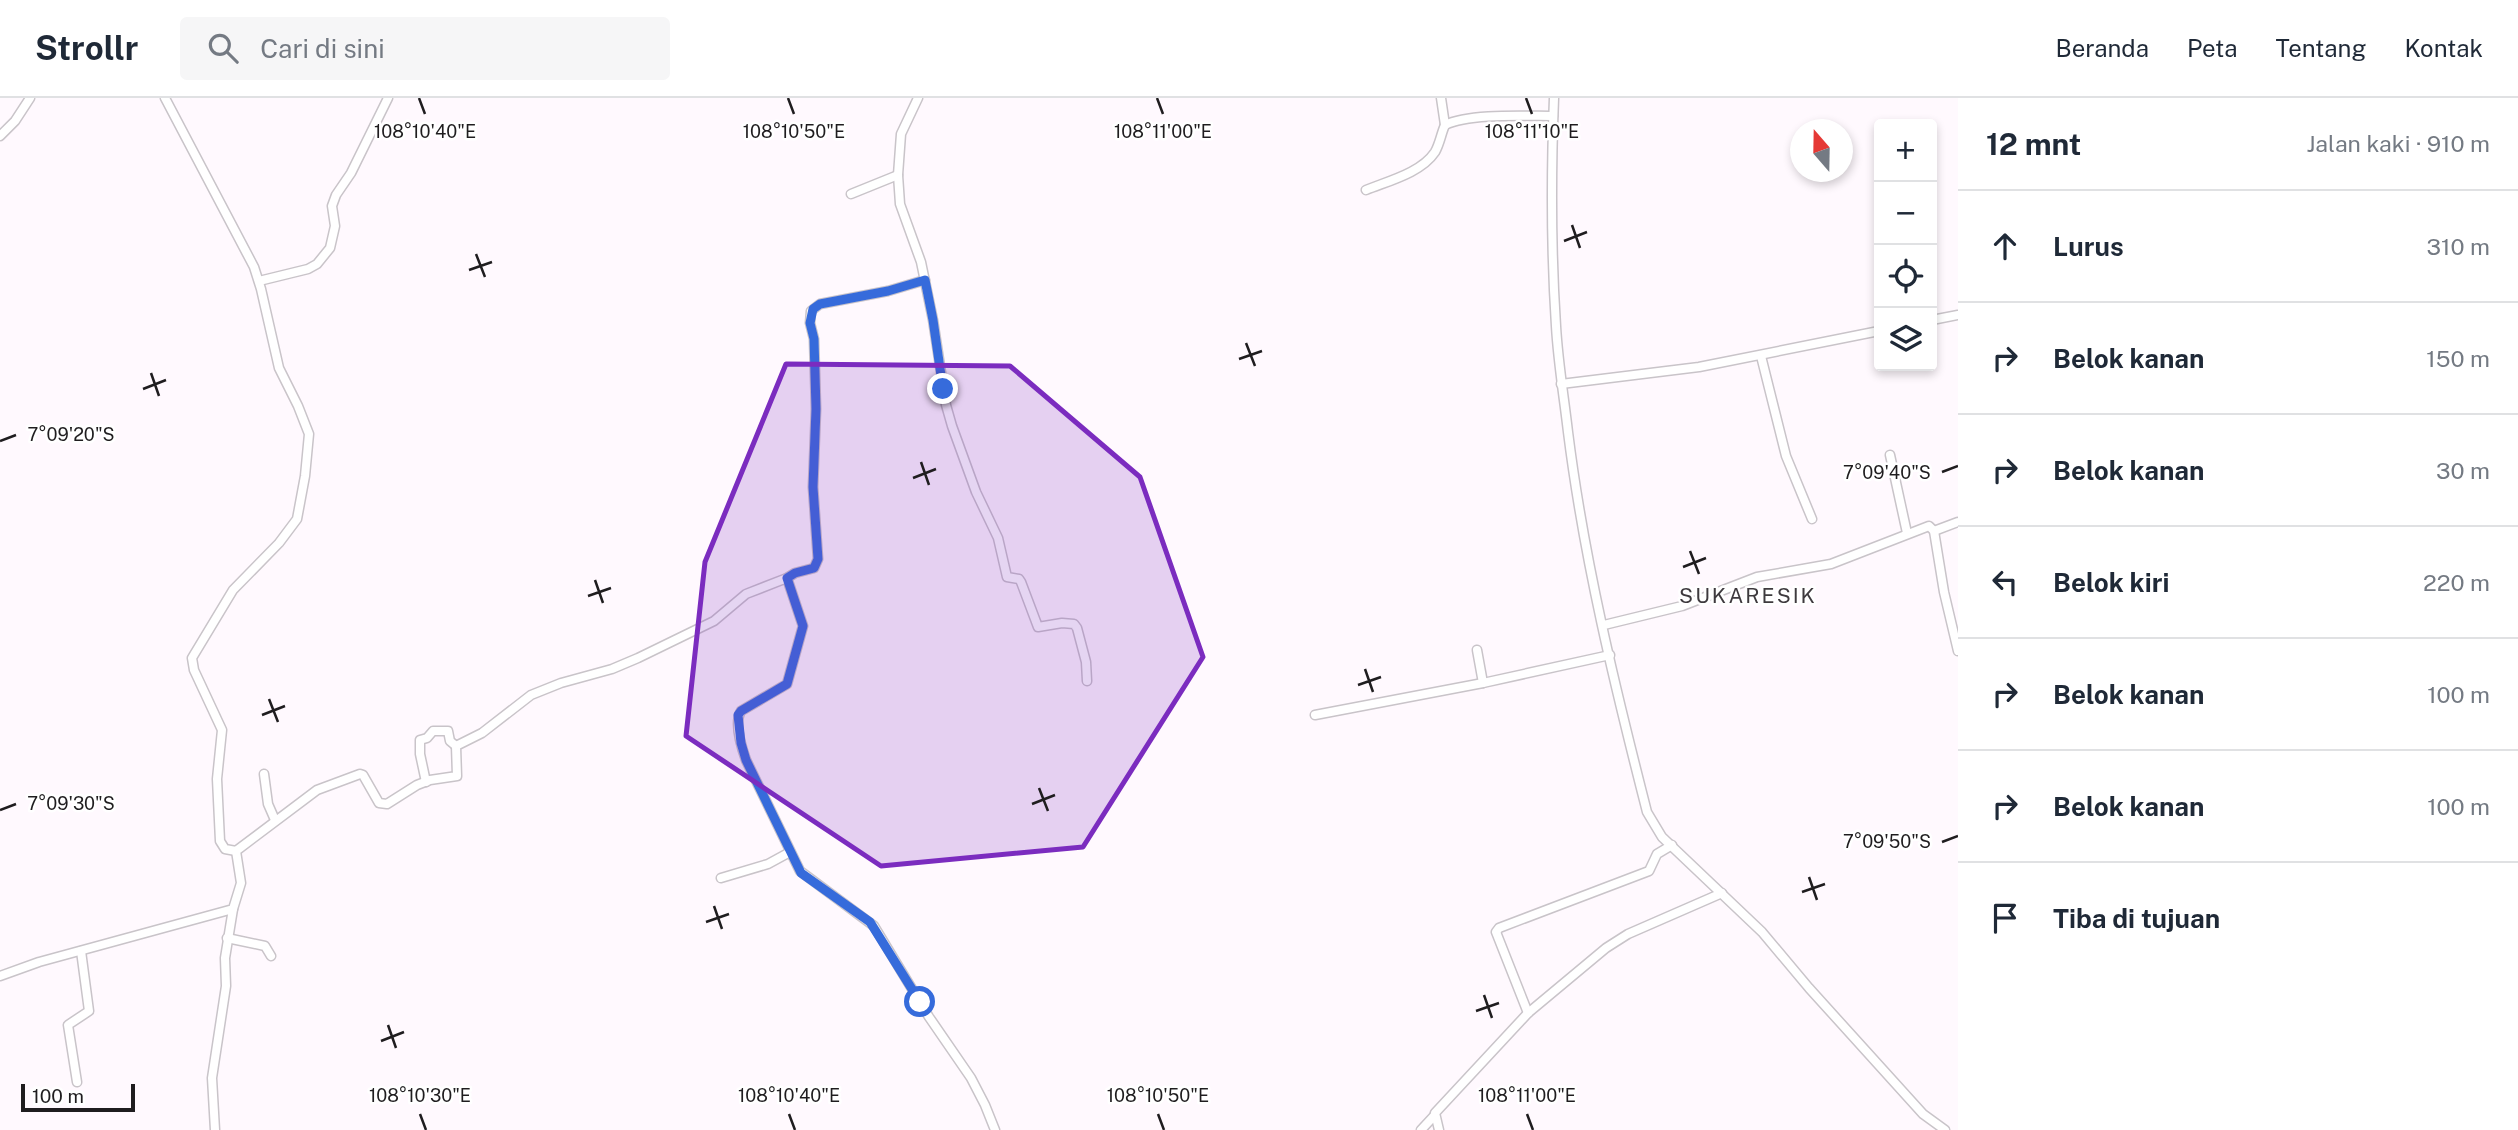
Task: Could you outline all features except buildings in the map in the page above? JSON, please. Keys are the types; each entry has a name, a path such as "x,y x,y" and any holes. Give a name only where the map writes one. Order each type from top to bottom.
{"street":[{"path":"0,136 15,121 30,98"},
{"path":"165,98 259,281 279,369 309,434 297,519 279,543 233,590 192,658 194,670 222,730 217,779 220,841 225,849 236,851 317,790 360,774 382,804 387,804 426,782 457,776 456,746 450,741 447,731 433,731 420,740 426,782"},
{"path":"259,281 314,267 323,257 334,238 332,206 336,195 351,173 388,98"},
{"path":"918,98 901,134 898,175 900,204 921,262 951,426 976,492 999,538 1007,577 1020,580 1038,627 1074,624 1086,662 1087,681"},
{"path":"1366,190 1397,178 1428,160 1440,141 1445,125 1441,98"},
{"path":"1554,98 1551,203 1561,384 1576,490 1610,655 1647,812 1656,829 1762,932 1923,1114 1945,1130"},
{"path":"1445,125 1465,119 1553,116"},
{"path":"851,194 898,175"},
{"path":"456,746 482,733 531,695 638,658 714,621 746,594 795,573 814,568 818,559 813,487 816,409 811,311 820,304 888,291 925,280"},
{"path":"1937,319 1958,315"},
{"path":"1561,384 1699,367 1874,332"},
{"path":"1761,356 1786,456 1812,519"},
{"path":"1890,455 1908,533"},
{"path":"1934,531 1958,522"},
{"path":"1604,625 1682,606 1757,577 1831,564 1929,526 1934,531 1944,592 1958,651"},
{"path":"787,578 803,626 787,684 741,711 738,717 746,760 790,852 804,875 870,922 877,930 929,1017 971,1078 995,1130"},
{"path":"1477,649 1483,683"},
{"path":"1315,715 1483,683 1610,655"},
{"path":"264,774 268,804 275,820"},
{"path":"1528,1013 1496,932 1499,928 1649,872 1657,854 1672,845"},
{"path":"215,1130 212,1078 226,986 227,938 241,883 236,851"},
{"path":"721,878 768,864 790,852"},
{"path":"1421,1130 1528,1013 1617,941 1722,893"},
{"path":"0,976 233,909"},
{"path":"227,938 265,946 271,956"},
{"path":"78,1082 68,1025 89,1011 82,951"},
{"path":"1434,1116 1439,1130"}],"highlighted area":[{"path":"786,364 1010,366 1140,477 1203,657 1083,847 881,866 686,736 705,562"}],"district":[{"name":"SUKARESIK","path":"1748,596"}],"route":[{"path":"920,1002 870,922 800,871 746,760 738,715 787,684 803,626 787,578 814,568 818,559 813,487 816,409 814,339 810,323 813,309 820,304 888,291 925,280 943,389"}]}
